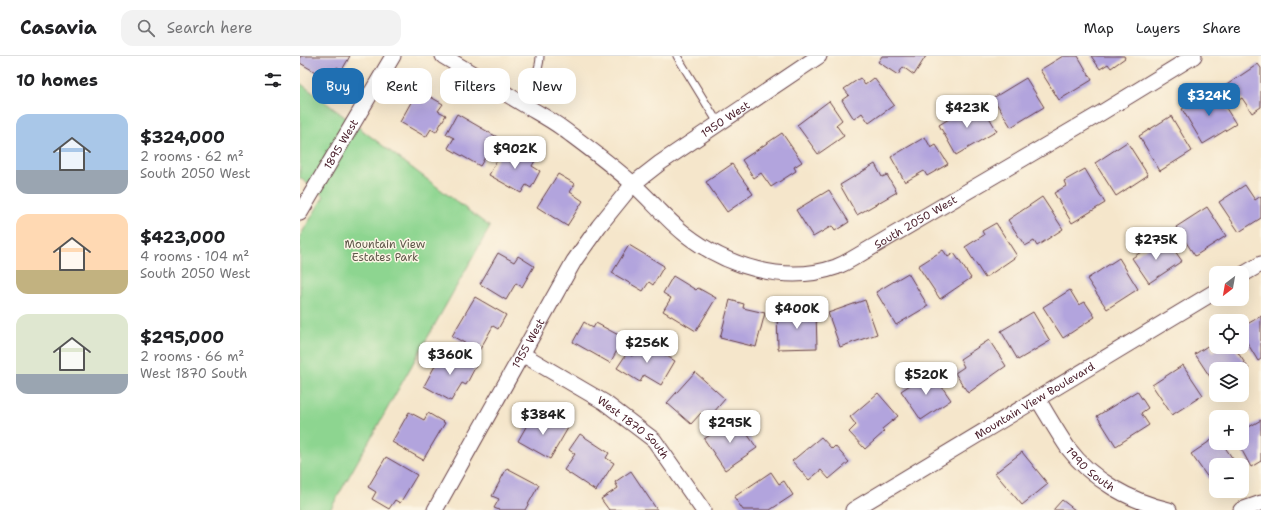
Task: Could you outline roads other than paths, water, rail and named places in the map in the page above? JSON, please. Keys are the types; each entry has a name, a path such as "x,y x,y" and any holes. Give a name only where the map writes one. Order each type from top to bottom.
{"street":[{"name":"1895 West","path":"300,212 393,56"},
{"name":"South 2050 West","path":"443,56 518,101"},
{"name":"1950 West","path":"633,184 660,163 718,123 819,56"},
{"name":"South 2050 West","path":"523,104 560,127 633,184 666,218 686,235 725,258 746,266 768,271 800,274 836,267 852,259 1101,113 1194,56"},
{"name":"1955 West","path":"435,510 574,261 633,184"},
{"path":"1249,271 1261,264"},
{"name":"Mountain View Boulevard","path":"853,510 1209,295"},
{"name":"West 1870 South","path":"522,354 604,402 654,440 703,510"},
{"name":"1990 South","path":"1037,398 1068,448 1081,463 1095,475 1110,486 1130,497 1150,505 1169,510"},
{"path":"1241,510 1261,503"}],"lane":[{"path":"539,68 540,56"},
{"path":"677,56 718,123"}],"park label":[{"name":"Mountain View Estates Park","path":"385,250"}]}
